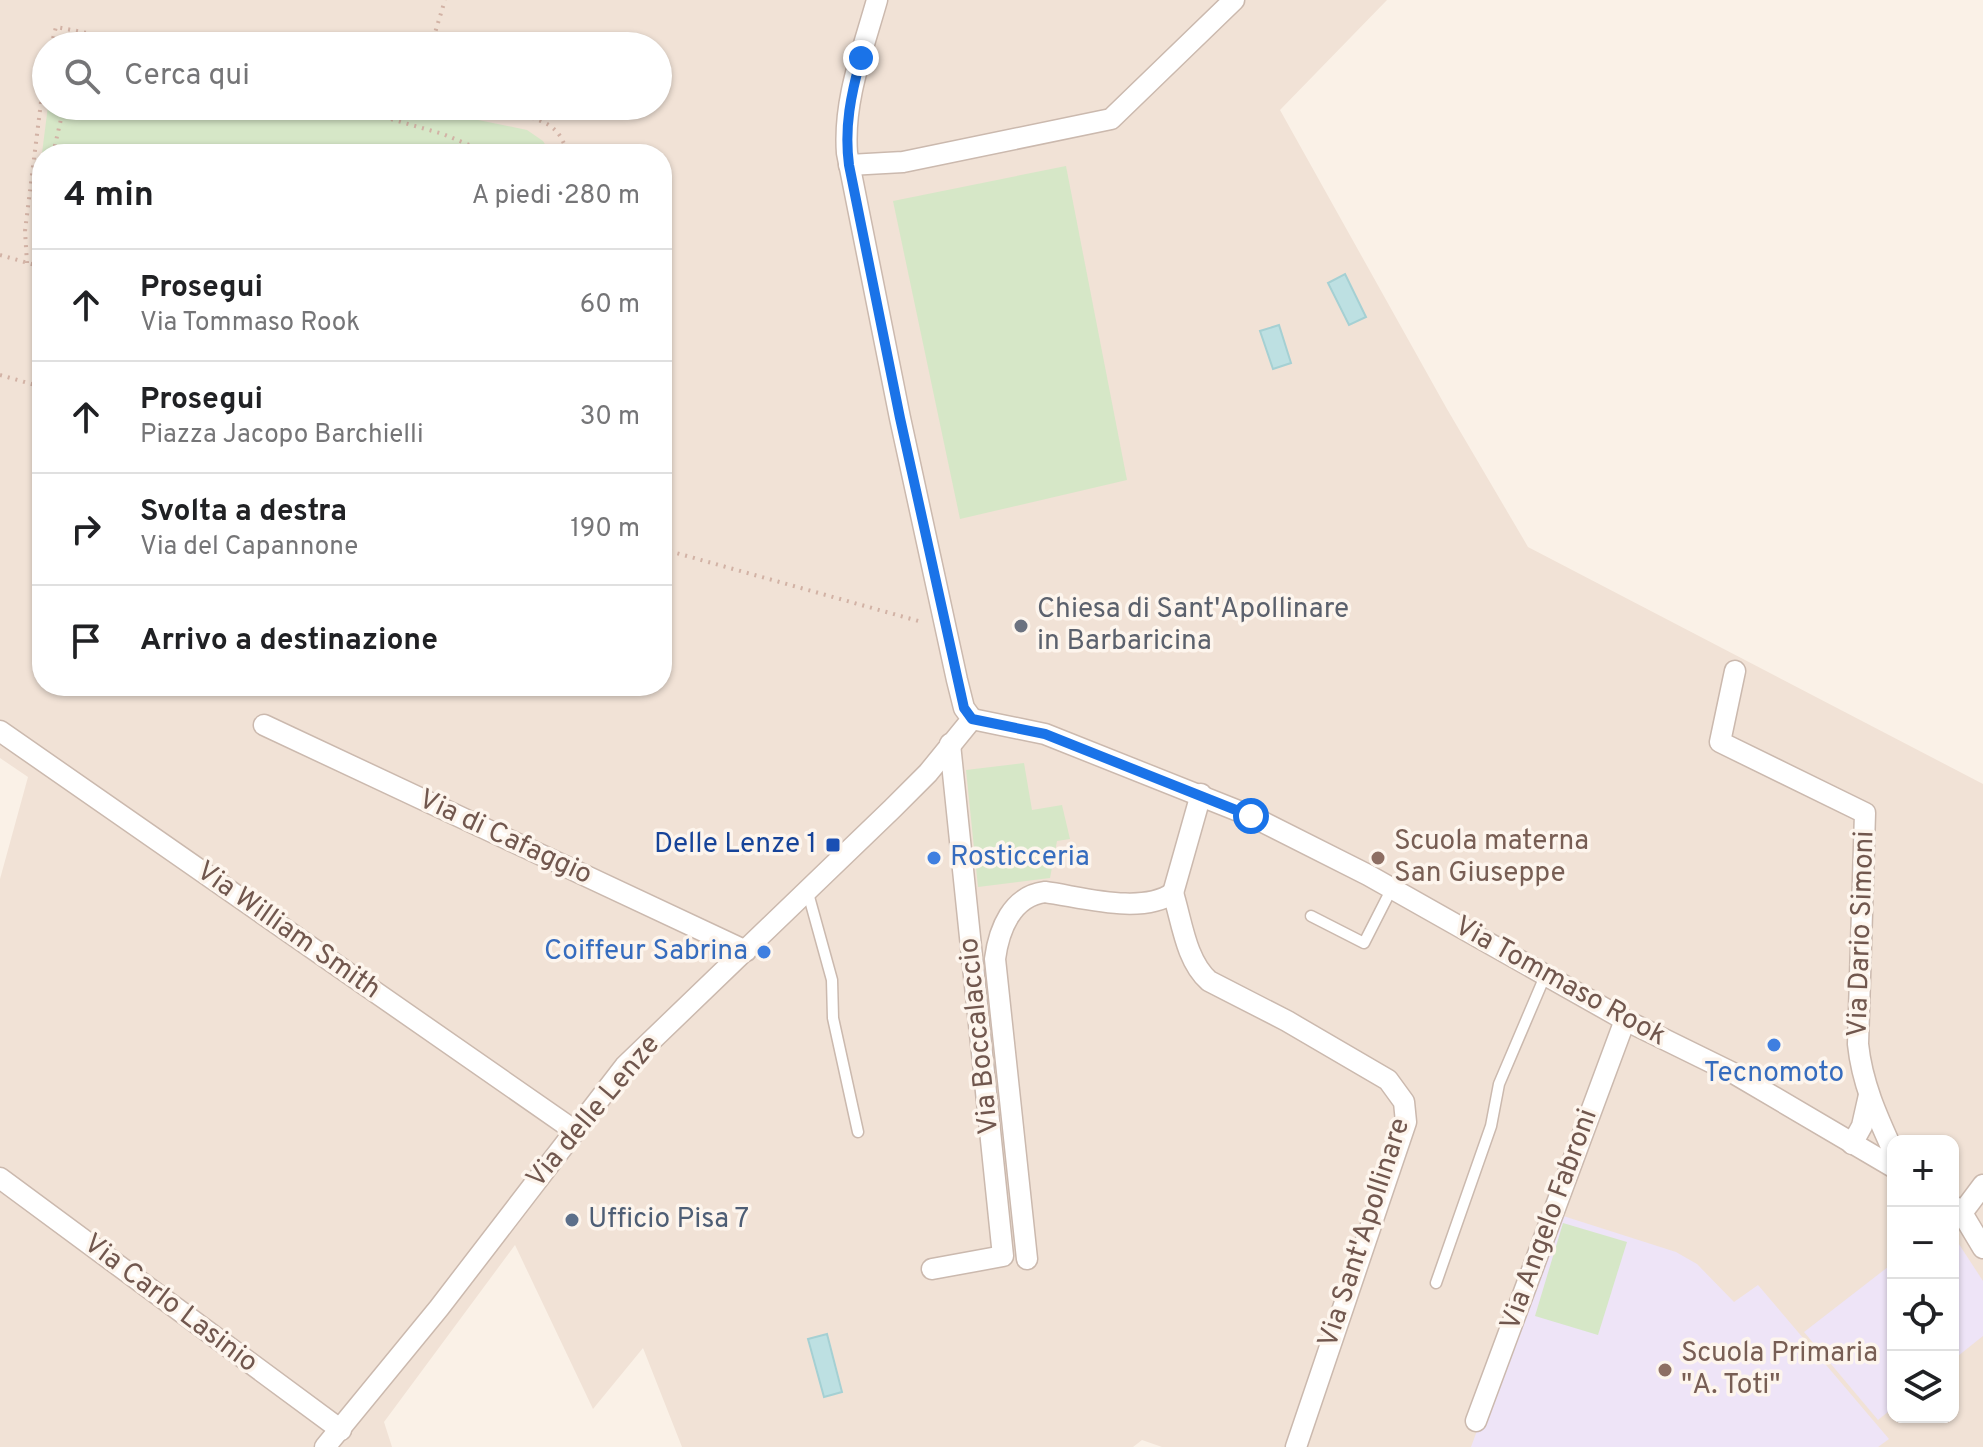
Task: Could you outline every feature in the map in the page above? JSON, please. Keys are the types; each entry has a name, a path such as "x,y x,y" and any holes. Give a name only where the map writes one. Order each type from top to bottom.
{"street":[{"path":"877,0 849,104 846,139 849,165 945,629 964,708 972,719"},
{"path":"849,165 903,162 1111,119 1234,0"},
{"name":"Via Dario Simoni","path":"1735,671 1720,742 1865,813 1858,1044 1862,1074 1887,1137"},
{"name":"Via Tommaso Rook","path":"972,719 1045,734 1251,816 1392,888 1625,1020 1735,1074 1887,1164"},
{"name":"Via delle Lenze","path":"325,1447 625,1066 808,893 928,773 972,719"},
{"name":"Via di Cafaggio","path":"264,725 746,951"},
{"name":"Via William Smith","path":"0,731 575,1131"},
{"name":"Via Boccalaccio","path":"932,1269 1003,1256 950,744"},
{"path":"1027,1259 995,959 1004,924 1018,904 1035,893 1134,905 1153,902 1173,893 1201,794"},
{"name":"Via Sant'Apollinare","path":"1173,893 1193,960 1201,973 1224,989 1381,1075 1398,1091 1406,1108 1406,1122 1296,1447"},
{"name":"Via Angelo Fabroni","path":"1476,1421 1625,1020"},
{"path":"1852,1144 1864,1121 1869,1095"},
{"name":"Via Carlo Lasinio","path":"0,1178 341,1430"},
{"path":"1959,1207 1983,1185"},
{"path":"1959,1212 1983,1248"}],"lane":[{"path":"1311,916 1364,943 1392,888"},
{"path":"808,893 832,980 833,1018 858,1132"},
{"path":"1436,1283 1491,1126 1499,1084 1545,976"}],"path":[{"path":"435,32 445,0"},
{"path":"55,32 56,27 82,32"},
{"path":"36,144 39,120"},
{"path":"55,144 61,120"},
{"path":"394,120 467,144"},
{"path":"536,120 555,130 563,144"},
{"path":"27,263 25,231 32,175"},
{"path":"0,255 32,264"},
{"path":"0,375 32,384"},
{"path":"672,552 945,629"}],"shaded area":[{"path":"0,0 1387,0 1280,110 1528,547 1983,784 1983,1447 1162,1447 1142,1440 1133,1447 682,1447 643,1348 593,1409 515,1245 384,1422 392,1447 0,1447 0,879 28,777 0,758"},
{"name":"Scuola Primaria \"A. Toti\"","path":"1557,1214 1676,1252 1697,1264 1734,1302 1758,1285 1889,1439 1878,1447 1471,1447"},
{"path":"1959,1244 1983,1281 1983,1336 1959,1355"},
{"path":"1887,1268 1887,1413 1878,1420 1804,1332"}],"green space":[{"path":"46,120 478,120 527,130 545,144 43,144"},
{"path":"1066,166 1127,480 960,519 893,201"},
{"path":"1024,763 1032,810 1062,805 1070,839 1057,841 1050,878 978,887 966,770"},
{"path":"1563,1223 1627,1242 1598,1335 1535,1316"}],"water":[{"path":"1345,274 1366,317 1349,325 1328,283"},
{"path":"1279,325 1291,363 1273,369 1260,331"},
{"path":"827,1334 842,1392 824,1397 808,1339"}],"place":[{"name":"Chiesa di Sant'Apollinare in Barbaricina","path":"1021,626"},
{"name":"Delle Lenze 1","path":"833,845"},
{"name":"Rosticceria","path":"934,858"},
{"name":"Scuola materna San Giuseppe","path":"1378,858"},
{"name":"Coiffeur Sabrina","path":"764,952"},
{"name":"Tecnomoto","path":"1774,1045"},
{"name":"Ufficio Pisa 7","path":"572,1220"},
{"name":"Scuola Primaria \"A. Toti\"","path":"1665,1370"}],"route":[{"path":"861,58 848,114 846,139 849,165 900,418 964,708 972,719 1045,734 1251,816"}]}
